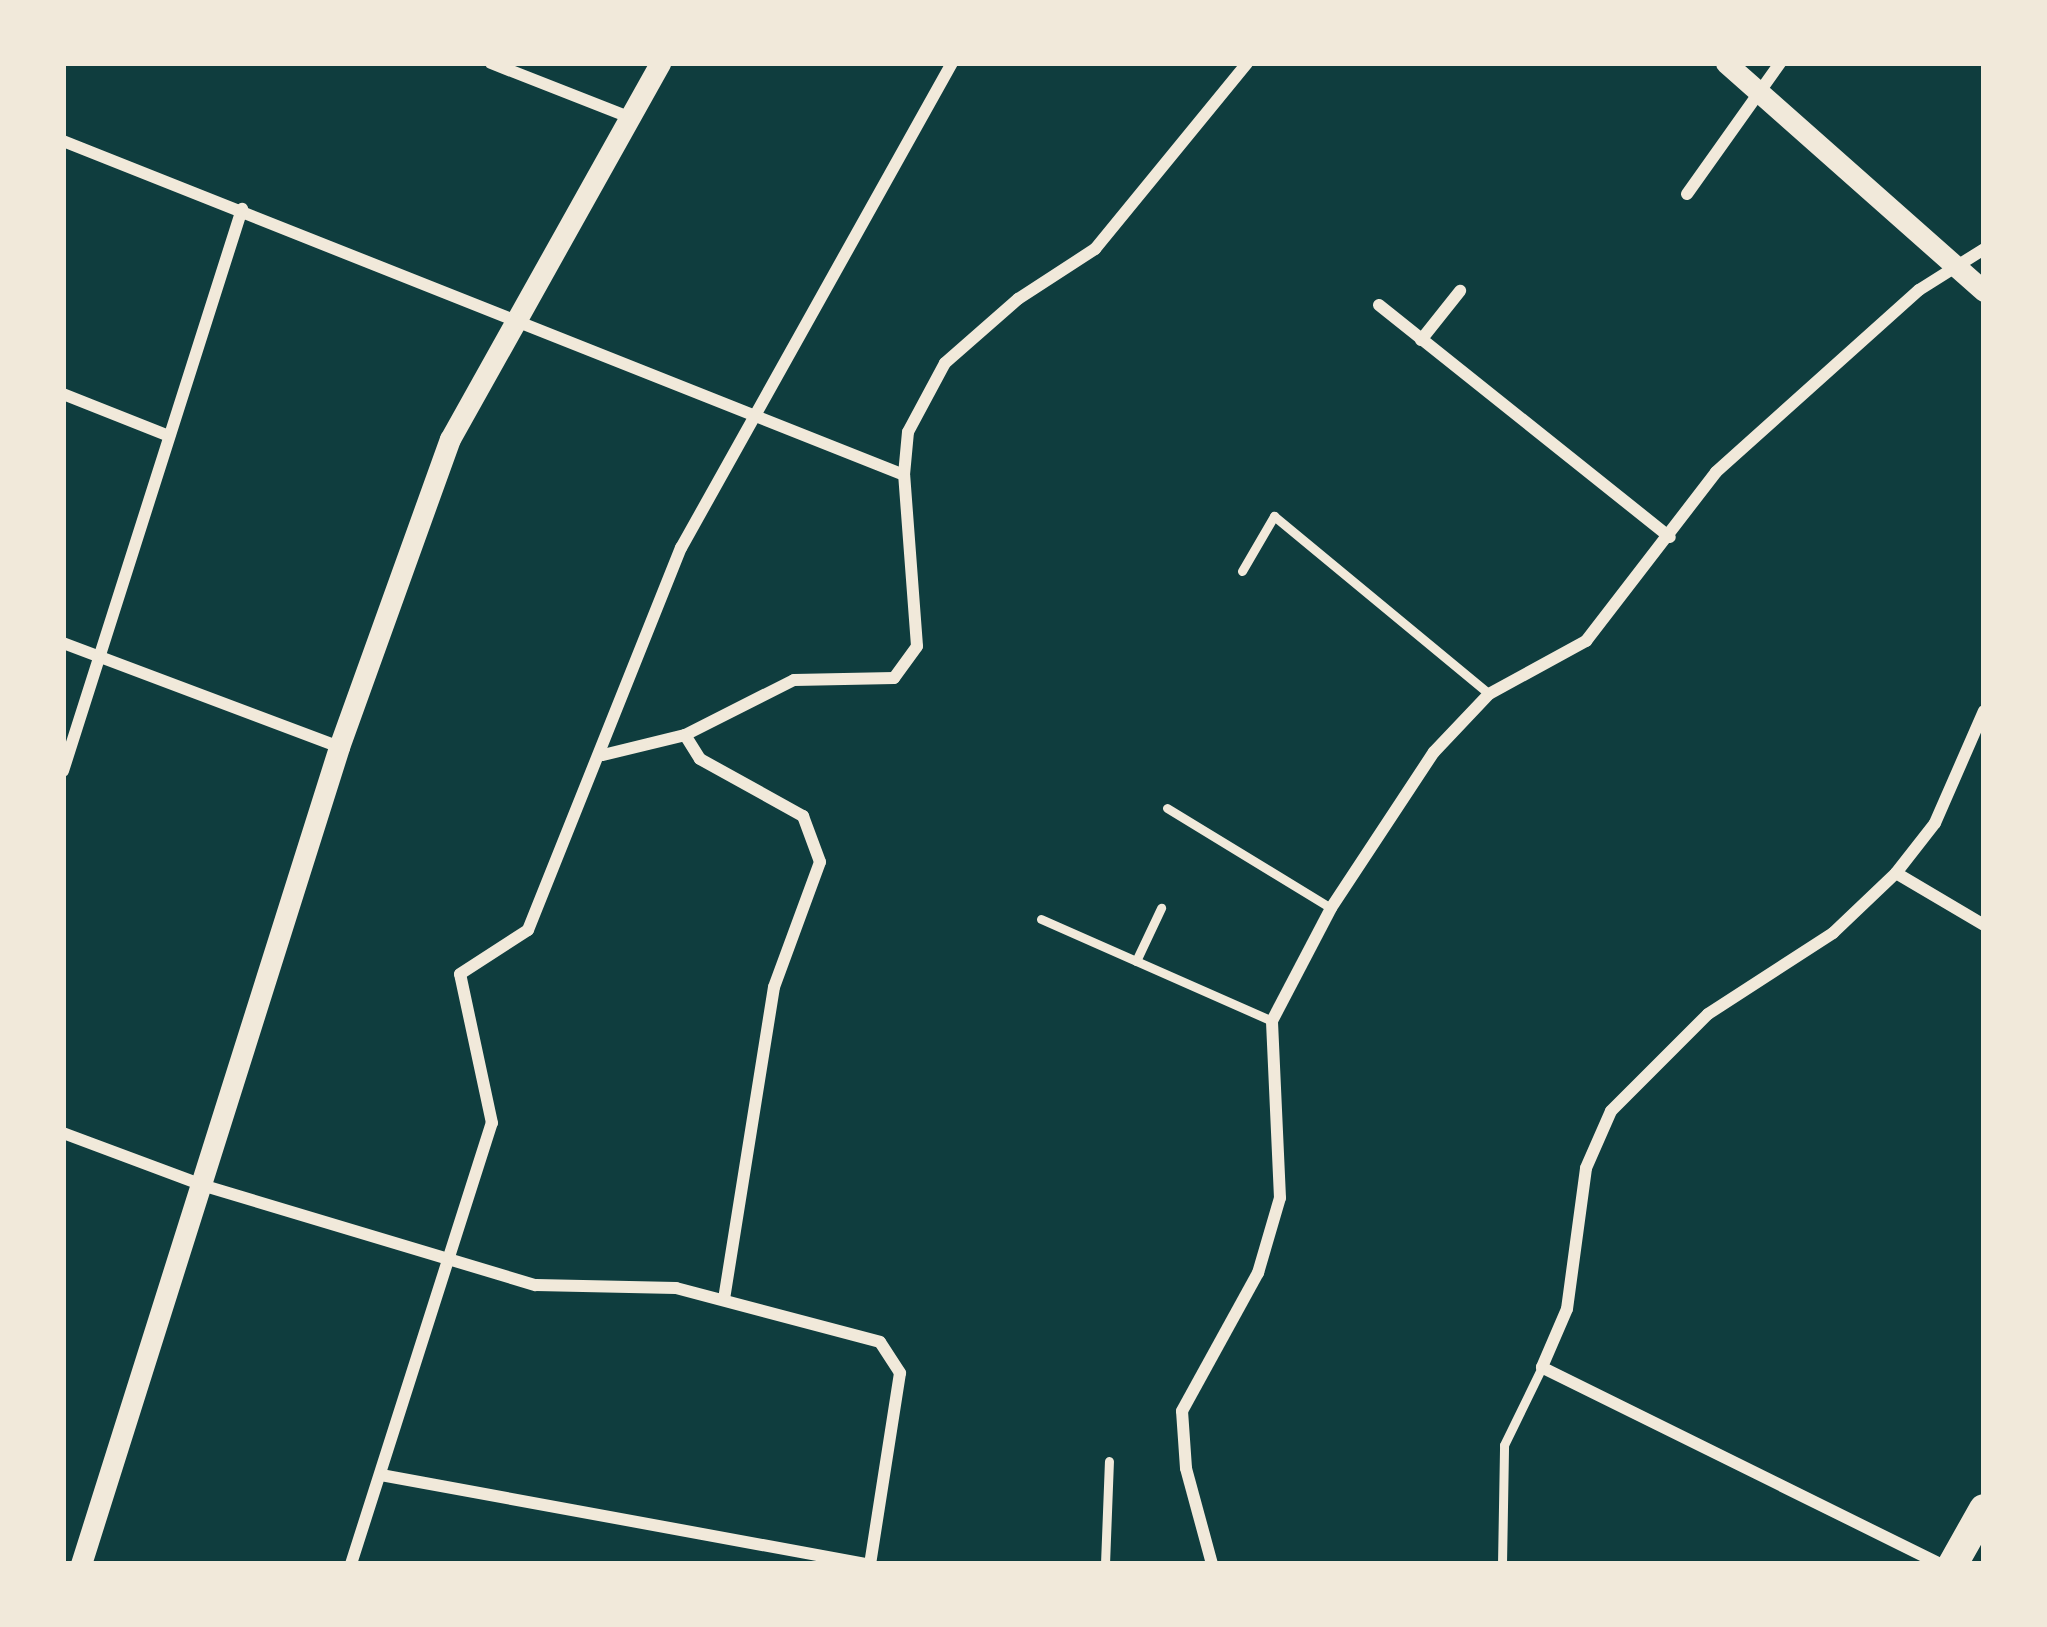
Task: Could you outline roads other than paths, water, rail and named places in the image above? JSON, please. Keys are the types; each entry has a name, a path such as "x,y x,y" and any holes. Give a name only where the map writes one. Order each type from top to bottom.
{"main road":[{"path":"1953,1564 1984,1509"}],"street":[{"path":"491,63 629,116"},
{"path":"81,1564 205,1186 339,747 451,439 660,63"},
{"path":"351,1564 492,1124 460,974 528,930 603,755 680,548 952,63"},
{"path":"603,755 685,735 794,680 895,679 917,646 904,475 908,432 945,363 1018,299 1095,249 1247,63"},
{"path":"1726,63 1984,291"},
{"path":"1687,194 1780,63"},
{"path":"63,141 517,316 904,475"},
{"path":"63,771 242,209"},
{"path":"1212,1564 1186,1468 1182,1411 1258,1273 1280,1198 1272,1021 1331,908 1434,752 1489,694 1586,641 1716,472 1919,290 1984,249"},
{"path":"1421,340 1460,291"},
{"path":"1379,305 1670,537"},
{"path":"63,394 170,436"},
{"path":"63,643 339,747"},
{"path":"1940,1564 1542,1366 1567,1309 1586,1168 1611,1111 1708,1014 1833,933 1896,873 1935,823 1984,711"},
{"path":"685,735 700,759 803,816 820,862 774,987 724,1300"},
{"path":"1896,873 1984,926"},
{"path":"63,1133 205,1186 536,1285 676,1288 880,1342 900,1372 867,1564 381,1475"}],"lane":[{"path":"1242,571 1274,516 1489,694"},
{"path":"1167,808 1331,908"},
{"path":"1136,961 1161,908"},
{"path":"1041,919 1272,1021"},
{"path":"1502,1564 1504,1444 1542,1366"},
{"path":"1105,1564 1109,1461"}]}
